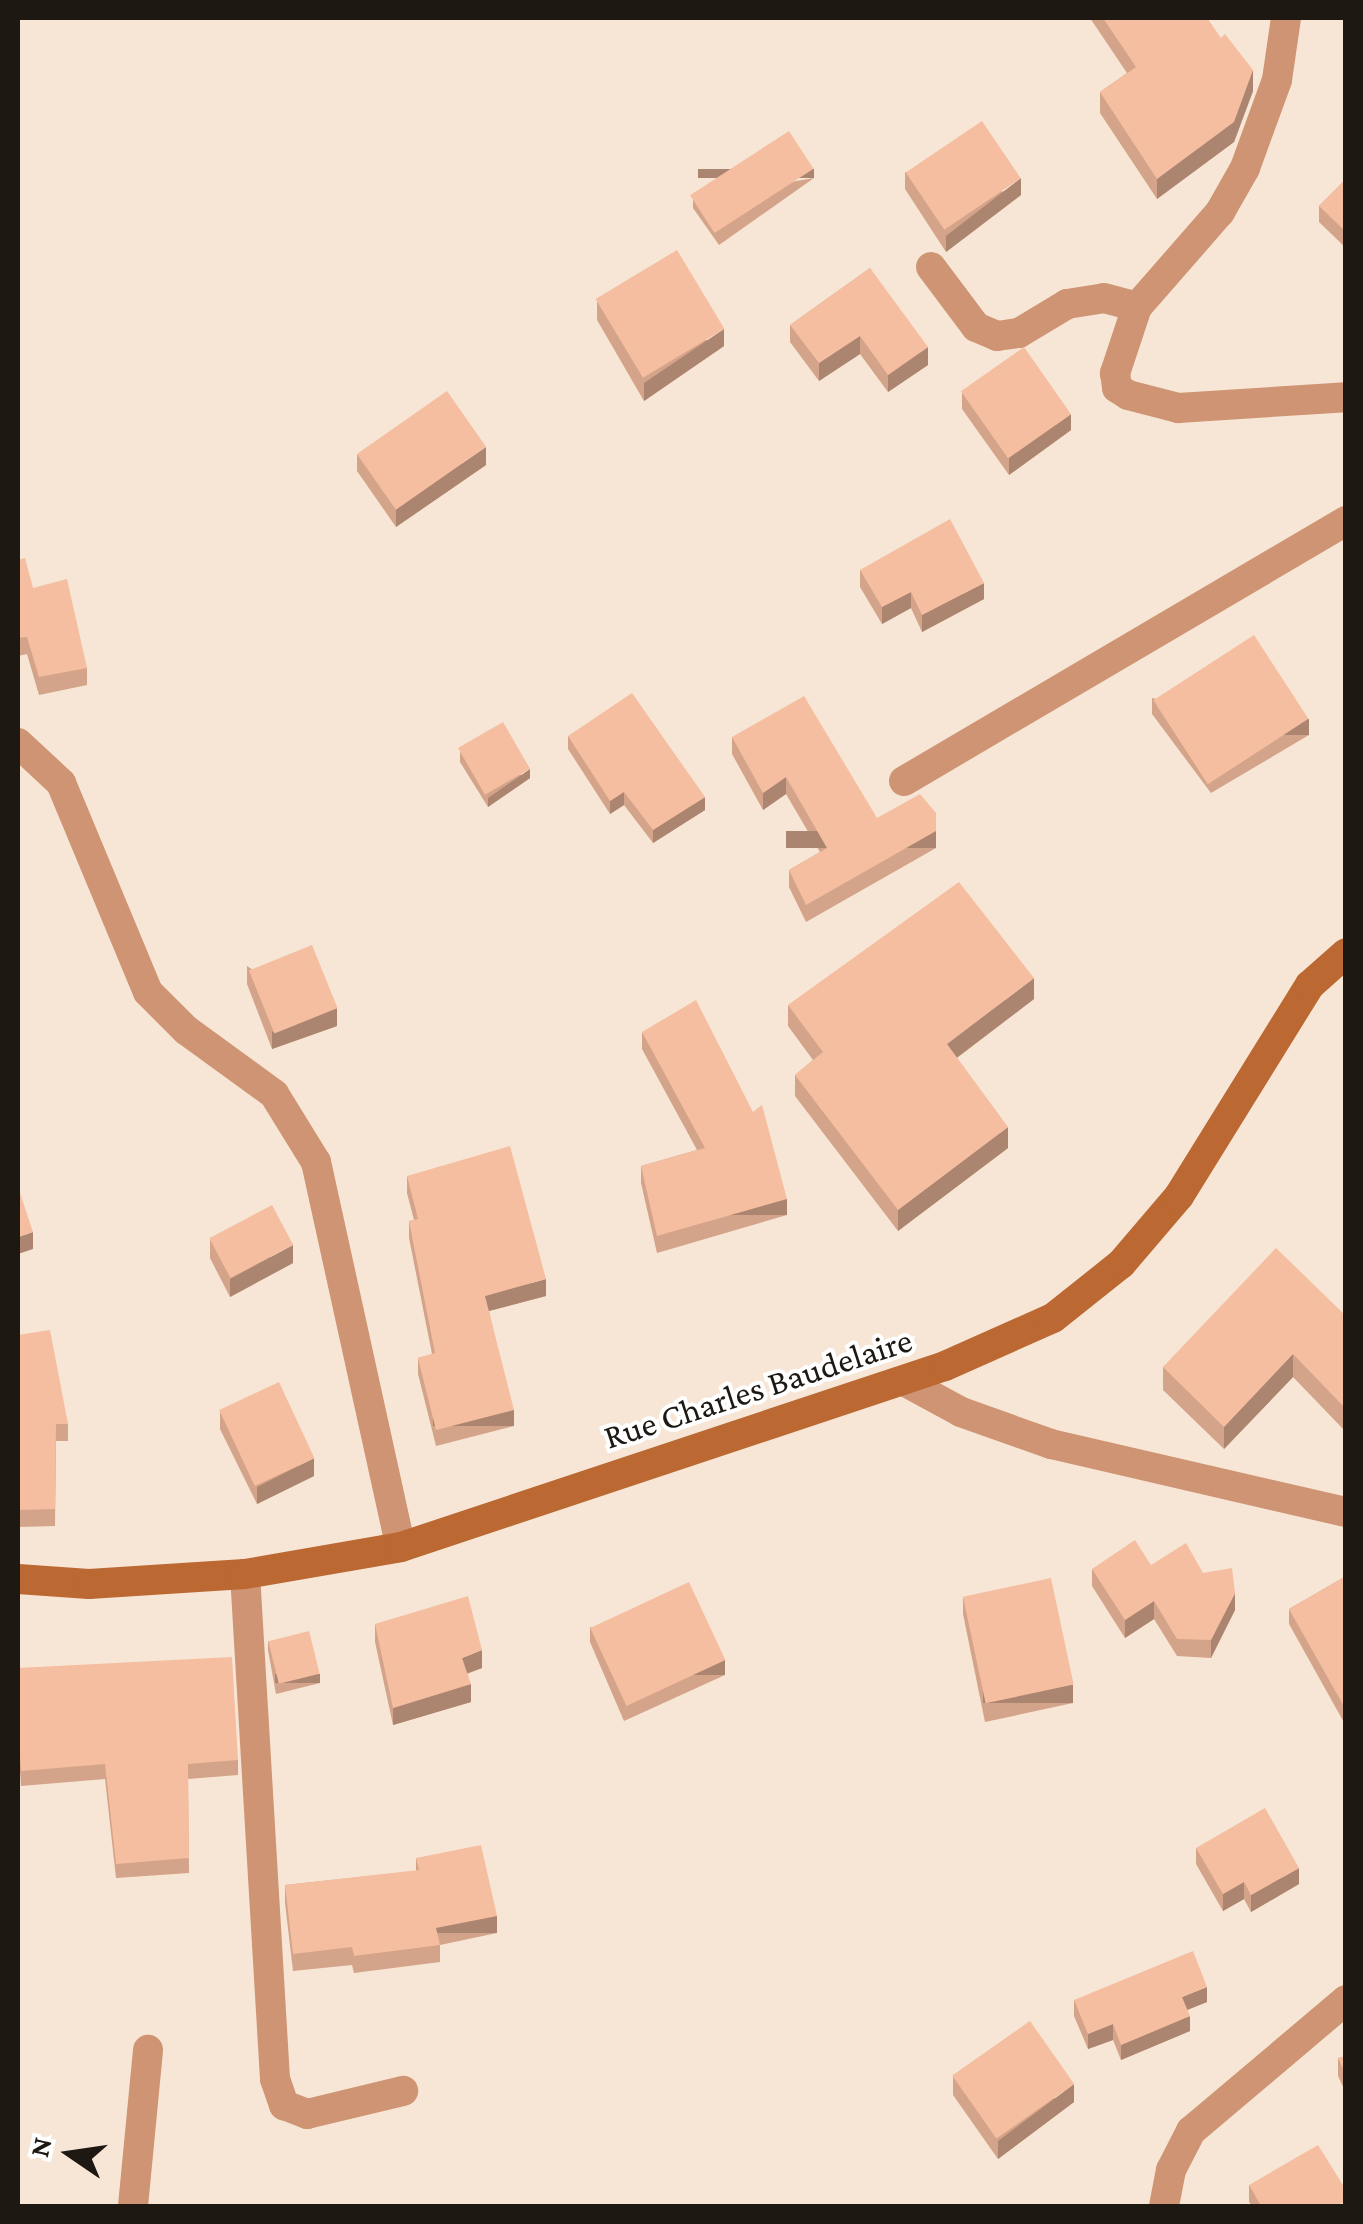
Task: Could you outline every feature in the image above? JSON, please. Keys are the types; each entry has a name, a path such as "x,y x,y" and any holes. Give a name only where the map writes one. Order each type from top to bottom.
{"main road":[{"name":"Rue Charles Baudelaire","path":"18,1579 89,1584 245,1574 401,1547 904,1380 1054,1318 1121,1264 1179,1196 1310,985 1346,953"}],"street":[{"path":"1286,18 1276,80 1245,168 1220,212 1137,307 1115,373 1117,388 1128,394 1208,409 1346,397"},
{"path":"931,267 976,328 997,336 1020,334 1067,304 1104,298 1137,307"},
{"path":"904,782 1346,521"},
{"path":"18,743 60,783 148,992 186,1030 274,1094 316,1162 401,1547"},
{"path":"904,1380 960,1412 1051,1444 1346,1512"},
{"path":"245,1574 274,2079 284,2105 307,2114 403,2091"},
{"path":"1164,2206 1171,2170 1191,2131 1346,2000"},
{"path":"133,2206 148,2050"}],"building":[{"path":"1103,18 1207,18 1253,70 1234,122 1157,179 1100,92 1136,67"},
{"path":"982,121 1021,178 944,230 906,172"},
{"path":"789,131 814,169 715,233 690,195"},
{"path":"1346,179 1346,232 1319,206"},
{"path":"677,250 724,329 643,378 596,299"},
{"path":"870,268 928,347 888,375 860,336 819,363 790,325"},
{"path":"1024,347 1071,414 1008,458 961,391"},
{"path":"447,391 486,447 396,510 357,454"},
{"path":"950,519 984,583 922,615 911,592 882,607 860,570"},
{"path":"25,558 33,588 67,579 87,668 39,677 27,637 18,638 18,560"},
{"path":"1254,635 1308,719 1208,784 1153,700"},
{"path":"632,693 705,797 653,830 624,792 610,801 568,736"},
{"path":"804,696 877,818 920,794 936,813 936,831 806,905 789,870 827,848 786,777 763,793 732,737"},
{"path":"503,722 530,769 485,795 458,748"},
{"path":"959,882 1034,978 947,1044 1008,1127 898,1210 795,1075 823,1052 788,1005"},
{"path":"312,945 337,1008 274,1034 249,970"},
{"path":"696,1000 753,1112 762,1105 787,1199 657,1236 641,1166 705,1148 642,1032"},
{"path":"510,1146 546,1279 485,1296 514,1410 436,1430 418,1358 435,1353 409,1221 418,1219 407,1176"},
{"path":"18,1187 33,1232 18,1237"},
{"path":"272,1205 293,1245 230,1278 209,1238"},
{"path":"1276,1248 1346,1316 1346,1409 1293,1354 1224,1427 1163,1367"},
{"path":"50,1330 68,1424 56,1424 55,1509 18,1510 18,1335"},
{"path":"279,1382 314,1458 255,1486 219,1410"},
{"path":"1135,1540 1151,1565 1186,1543 1203,1573 1232,1568 1235,1593 1211,1640 1177,1639 1154,1601 1125,1620 1092,1569"},
{"path":"1346,1576 1346,1710 1289,1609"},
{"path":"1051,1578 1074,1685 986,1703 963,1597"},
{"path":"689,1582 725,1660 627,1706 590,1628"},
{"path":"468,1596 482,1650 462,1658 471,1684 393,1708 375,1624"},
{"path":"309,1631 320,1674 279,1684 268,1641"},
{"path":"232,1657 238,1760 188,1764 189,1858 116,1864 105,1764 21,1771 18,1668"},
{"path":"1265,1808 1299,1868 1251,1895 1244,1882 1223,1894 1196,1848"},
{"path":"481,1845 497,1916 436,1928 440,1945 354,1956 352,1947 293,1954 285,1885 419,1870 416,1858"},
{"path":"1193,1951 1207,1987 1182,1997 1190,2016 1121,2045 1113,2024 1088,2034 1074,2000"},
{"path":"1030,2021 1074,2084 996,2139 952,2075"},
{"path":"1346,2056 1346,2075 1338,2058"},
{"path":"1318,2145 1346,2190 1346,2201 1336,2206 1261,2206 1249,2185"}]}
